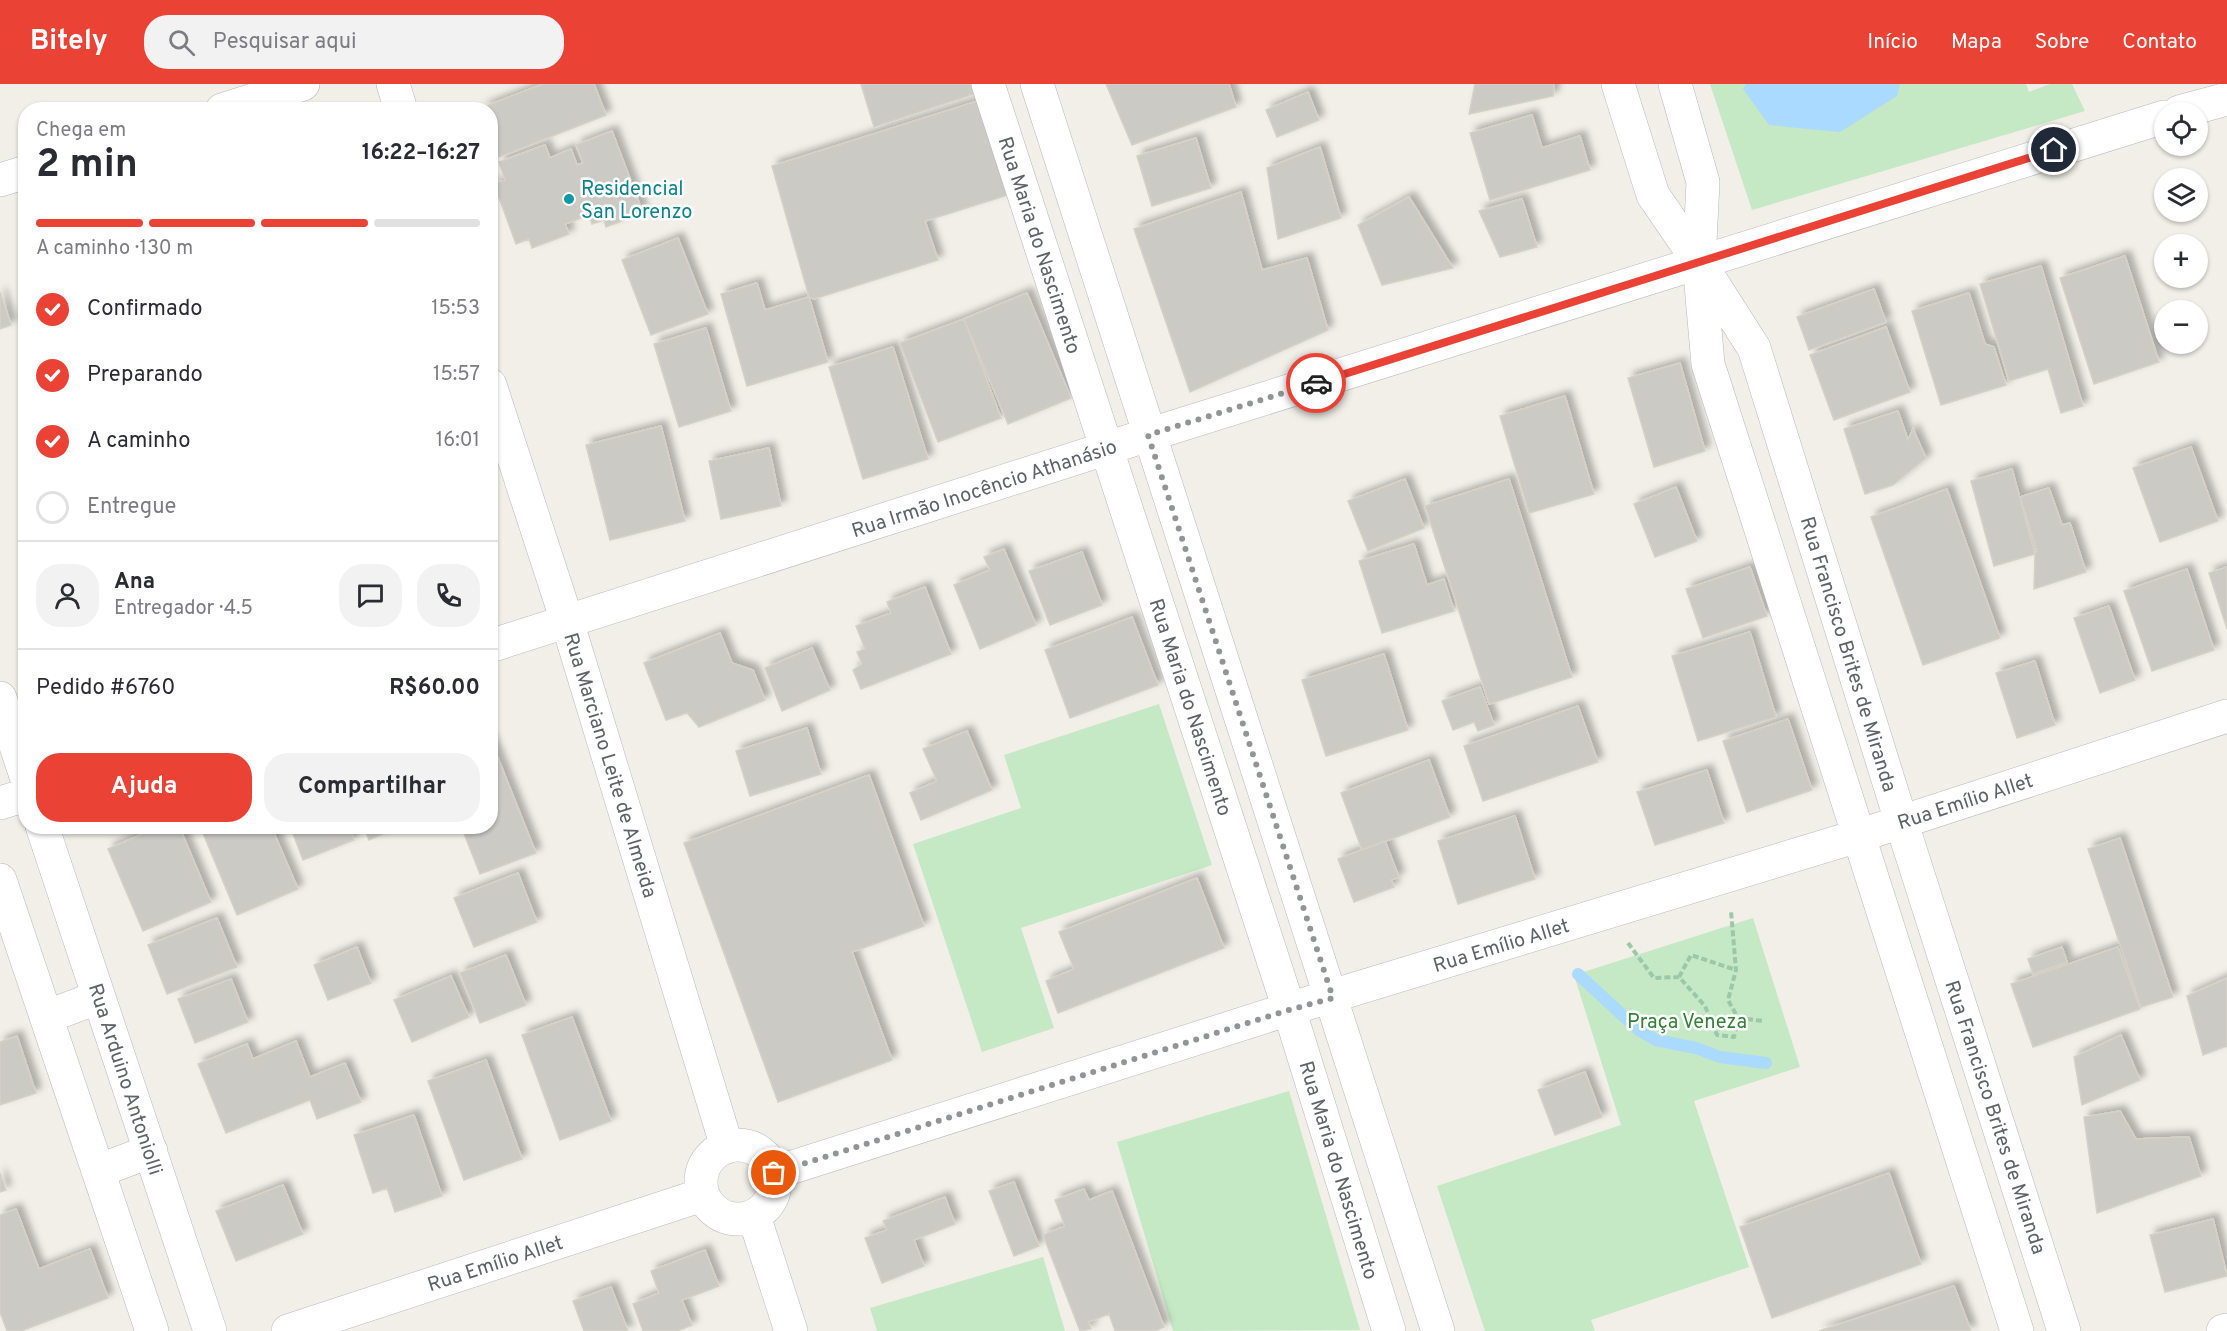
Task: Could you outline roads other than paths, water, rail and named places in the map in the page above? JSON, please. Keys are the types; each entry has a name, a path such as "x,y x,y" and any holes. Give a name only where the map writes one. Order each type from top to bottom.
{"street":[{"path":"247,102 303,84"},
{"path":"393,84 399,102"},
{"path":"1037,84 1148,435 1333,998 1438,1331"},
{"name":"Rua Francisco Brites de Miranda","path":"1618,84 1653,195 1700,262 1754,348 1901,821 2064,1331"},
{"path":"1675,84 1703,182 1700,262 1708,364 2017,1331"},
{"name":"Rua Maria do Nascimento","path":"999,87 1107,448 1289,1010 1389,1331"},
{"path":"2208,104 2227,99"},
{"name":"Rua Irmão Inocêncio Athanásio","path":"498,643 1148,435 2154,120"},
{"path":"0,180 18,174"},
{"name":"Rua Marciano Leite de Almeida","path":"498,410 567,621 727,1147"},
{"path":"1746,483 1791,466"},
{"path":"1783,601 1829,588"},
{"path":"0,698 18,752"},
{"path":"1193,715 1235,700"},
{"name":"Rua Emílio Allet","path":"774,1173 1289,1010 1858,836 2227,716"},
{"path":"0,803 18,797"},
{"path":"1226,815 1268,801"},
{"name":"Rua Arduino Antoniolli","path":"45,834 210,1331"},
{"path":"0,880 152,1331"},
{"path":"46,1017 99,997"},
{"path":"1927,1053 1970,1037"},
{"path":"739,1145 761,1153 770,1163 774,1173 775,1186 771,1198 754,1216 729,1219 717,1214 708,1206 702,1195 700,1183 702,1171 716,1152 727,1147 739,1145"},
{"path":"98,1171 150,1151"},
{"path":"1967,1177 2010,1162"},
{"path":"1348,1200 1393,1189"},
{"name":"Rua Emílio Allet","path":"288,1331 702,1195"},
{"path":"754,1216 791,1331"}],"water":[{"path":"1746,84 1900,84 1897,96 1840,132 1769,125 1743,89"}],"waterway":[{"path":"1578,974 1640,1031 1656,1040 1696,1048 1720,1057 1766,1063"}],"place":[{"name":"Residencial San Lorenzo","path":"569,199"}],"park label":[{"name":"Praça Veneza","path":"1687,1021"}]}
